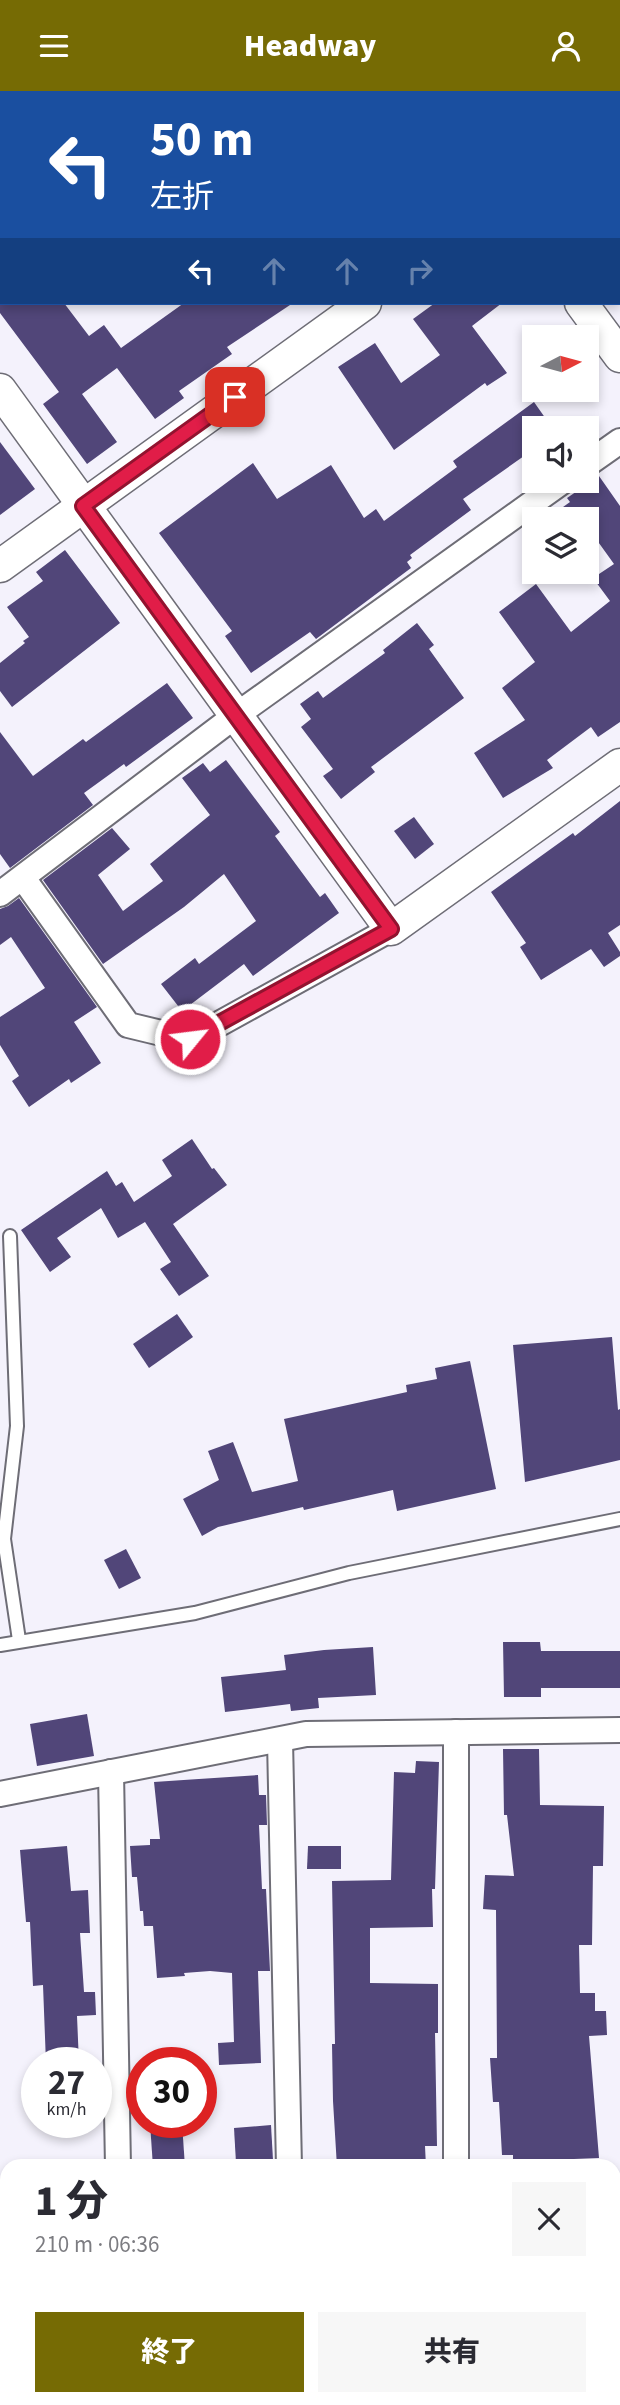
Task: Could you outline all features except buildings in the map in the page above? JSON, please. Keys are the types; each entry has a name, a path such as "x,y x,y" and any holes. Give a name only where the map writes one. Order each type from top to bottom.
{"street":[{"path":"0,566 362,305"},
{"path":"582,305 620,356"},
{"path":"0,390 391,929"},
{"path":"599,456 620,441"},
{"path":"0,894 235,716 546,493"},
{"path":"23,878 128,1025 190,1039 391,929 620,765"},
{"path":"0,1794 306,1734 620,1730"},
{"path":"456,1732 456,2159"},
{"path":"280,1740 289,2159"},
{"path":"111,1772 118,2159"}],"lane":[{"path":"10,1236 17,1426 4,1539 19,1640"},
{"path":"0,1645 195,1613 349,1573 620,1519"}],"route":[{"path":"190,1039 391,929 83,506 235,397"}]}
